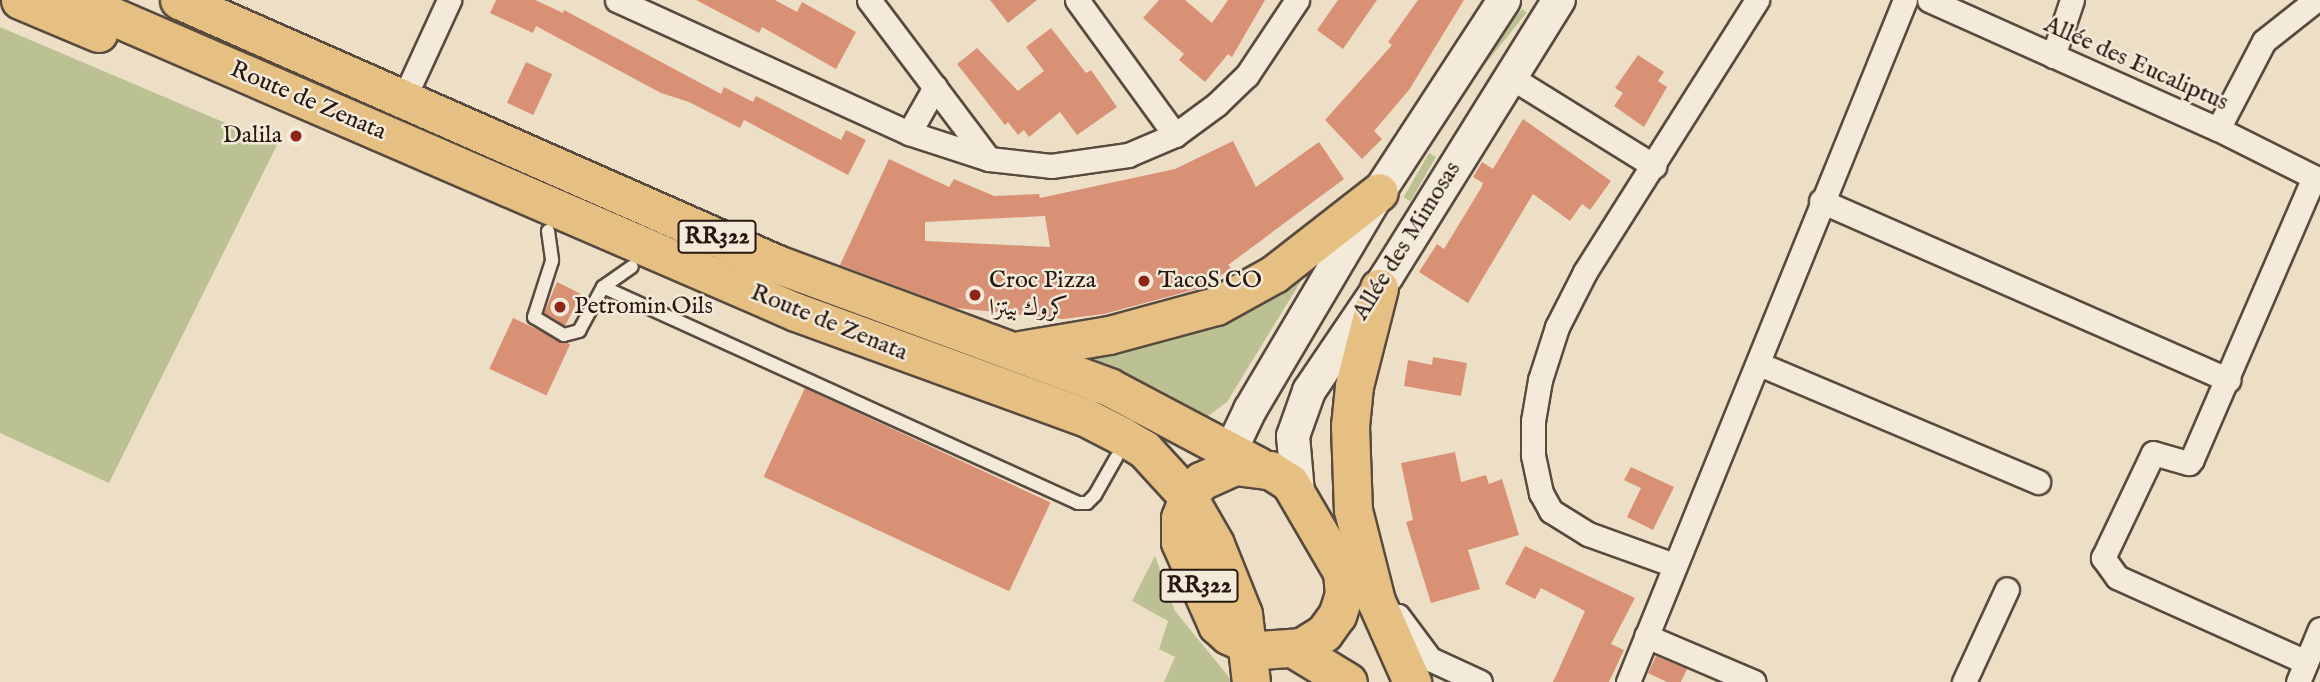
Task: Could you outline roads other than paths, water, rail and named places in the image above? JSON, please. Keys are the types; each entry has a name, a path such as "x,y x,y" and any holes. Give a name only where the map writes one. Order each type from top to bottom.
{"main road":[{"name":"Route de Zenata","path":"20,0 548,231 617,277 905,376 1046,421 1116,458 1214,479"},
{"name":"Route de Zenata","path":"75,0 796,312 1085,417 1144,449 1214,479"},
{"name":"Route de Zenata","path":"109,0 751,279 882,330 1092,401 1214,479"},
{"name":"Route de Zenata","path":"179,0 777,264 1109,387 1214,479 1247,563 1268,662"},
{"name":"Allée des Mimosas","path":"1214,479 1379,192 1504,0"},
{"name":"Allée des Mimosas","path":"1298,493 1292,451 1302,405 1386,278 1509,76 1559,0"},
{"path":"1016,351 1109,335 1216,306 1274,274 1379,192"},
{"path":"1386,278 1354,386 1350,426 1353,510 1376,601 1412,682"},
{"name":"RR322","path":"1348,682 1268,662 1217,625 1180,542 1214,479 1281,475 1298,493 1342,572 1344,583 1393,682"},
{"path":"1268,662 1315,640 1331,625 1341,605 1344,583"}],"street":[{"path":"404,98 449,0"},
{"path":"869,0 989,159"},
{"path":"630,3 909,133 989,159 1051,166 1128,155 1175,135 1217,104 1247,75 1297,0"},
{"path":"1674,565 1566,523 1551,511 1541,493 1533,455 1540,380 1557,327 1585,272 1757,0"},
{"path":"1628,682 1759,364 1821,201 1905,0"},
{"name":"Allée des Eucaliptus","path":"1929,0 2218,128 2317,179"},
{"path":"2053,56 2072,0"},
{"path":"2218,128 2264,41 2316,0"},
{"path":"1085,2 1175,135"},
{"path":"1509,76 1654,166"},
{"path":"909,133 935,87"},
{"path":"2317,179 2189,463 2159,453 2149,457 2103,558 2118,577 2302,672 2320,629"},
{"path":"1821,201 2228,380"},
{"path":"1386,278 1368,422 1377,554 1398,615 1415,642 1430,660 1472,680"},
{"path":"1759,364 2038,482"},
{"path":"1964,682 2007,589"},
{"path":"1646,636 1755,682"}],"lane":[{"path":"209,0 311,44"},
{"path":"548,231 552,261 534,311 536,321 564,335 575,334 617,277 1078,503 1087,503 1095,495 1116,458"}],"place":[{"name":"Dalila","path":"296,136"},
{"name":"TacoS CO","path":"1144,281"},
{"name":"Croc Pizza كروك بيتزا","path":"975,295"},
{"name":"Petromin Oils","path":"560,307"}]}
